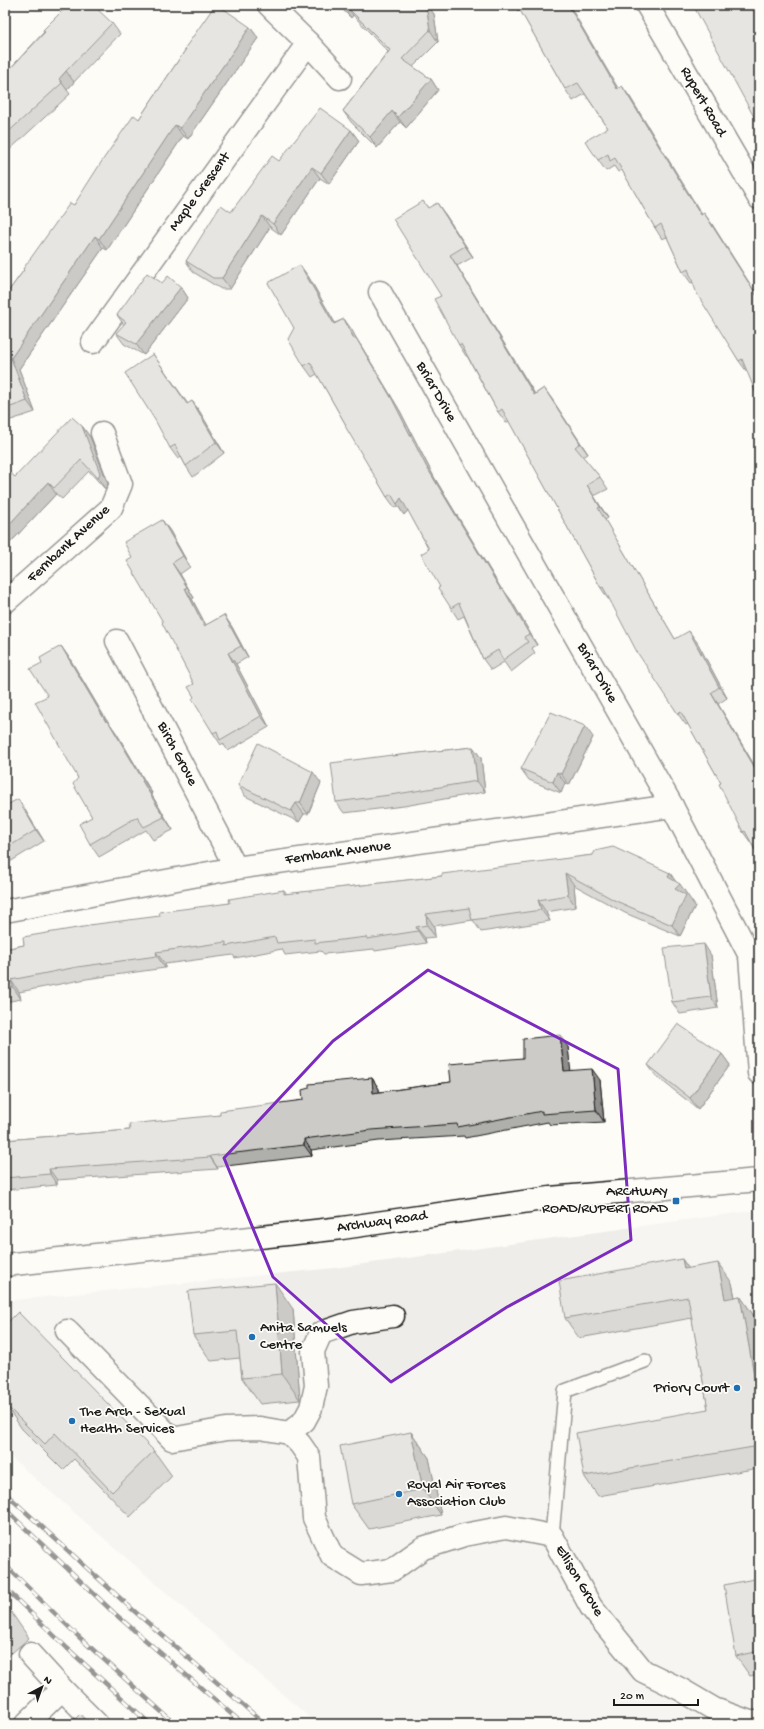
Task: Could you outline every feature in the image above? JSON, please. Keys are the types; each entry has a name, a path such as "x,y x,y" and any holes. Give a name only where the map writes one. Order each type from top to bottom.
{"street":[{"path":"269,5 308,43 340,78"},
{"name":"Rupert Road","path":"647,5 759,198"},
{"name":"Maple Crescent","path":"92,342 308,43"},
{"name":"Briar Drive","path":"380,292 672,806 750,956 759,1073"},
{"name":"Fernbank Avenue","path":"5,602 111,508 121,484 102,433"},
{"name":"Birch Grove","path":"117,641 236,868"},
{"name":"Fernbank Avenue","path":"5,911 236,868 672,806"},
{"name":"Archway Road","path":"5,1265 342,1228 550,1198 759,1180"},
{"path":"67,1331 172,1439 226,1429 260,1428 289,1433 304,1422 311,1408 316,1386 313,1351 321,1333 353,1322 393,1316"},
{"name":"Ellison Grove","path":"289,1433 300,1444 309,1457 314,1518 332,1556 360,1574 392,1570 423,1548 464,1535 506,1527 552,1536 591,1607 643,1671 680,1689 714,1709 750,1722 759,1722"},
{"path":"30,1654 97,1724"},
{"path":"26,1724 62,1689"}],"lane":[{"path":"552,1536 565,1391 645,1361"}],"highlighted area":[{"path":"428,970 618,1069 631,1240 507,1307 391,1382 273,1277 224,1158 333,1041"}],"shaded area":[{"path":"759,1210 759,1724 317,1724 5,1452 5,1301 335,1268"}],"building":[{"path":"68,5 93,5 112,23 59,79 62,83 5,135 5,74 45,32 43,30"},
{"path":"215,5 218,5 250,27 180,128 175,125 99,239 95,236 11,358 27,401 5,409 5,337 7,336 5,335 5,296 70,203 74,205 134,115 139,119"},
{"path":"345,5 426,5 430,30 402,59 431,79 398,117 392,111 370,137 343,111 390,50"},
{"path":"517,5 568,5 617,89 622,86 701,215 704,213 759,299 759,401 742,359 739,361 697,294 688,269 683,272 661,224 655,228 615,158 610,161 608,154 598,160 585,141 608,128 578,83 565,89"},
{"path":"693,5 759,5 759,126"},
{"path":"320,108 351,130 321,173 312,167 273,224 262,216 222,278 213,278 186,261 221,205 231,212 272,156 279,161"},
{"path":"423,201 428,208 437,203 465,246 450,255 534,395 544,388 580,443 575,447 600,477 587,485 600,507 598,508 675,639 689,631 719,687 711,693 759,775 759,778 757,779 759,782 759,857 745,831 743,832 719,784 721,783 681,712 678,714 637,652 603,587 601,588 502,409 498,412 461,344 459,345 434,299 441,296 393,219"},
{"path":"300,265 334,324 344,319 354,339 356,338 392,399 426,466 501,590 503,589 529,634 524,637 528,642 503,660 498,650 483,659 459,603 451,608 438,588 440,587 421,554 429,549 401,498 397,504 391,494 387,497 345,426 346,425 310,362 304,366 288,339 294,328 268,283"},
{"path":"147,273 162,283 168,276 181,287 136,344 116,333 126,322 117,315"},
{"path":"153,354 187,404 192,401 216,442 186,466 175,445 170,448 155,420 125,373"},
{"path":"72,417 82,426 100,473 98,478 81,460 54,488 48,482 5,529 5,476 9,472 15,477"},
{"path":"162,520 183,556 172,563 187,587 185,588 204,626 224,615 241,646 228,653 261,716 220,740 217,731 213,733 192,699 194,697 188,687 194,684 162,623 163,622 127,561 132,558 124,542"},
{"path":"61,646 106,722 108,721 164,817 144,827 137,817 90,844 79,824 92,817 73,784 78,778 35,702 48,696 30,669 42,663 40,658"},
{"path":"551,712 585,726 561,774 557,772 553,782 521,769"},
{"path":"258,743 313,772 300,803 296,803 291,811 238,785"},
{"path":"473,747 477,781 336,802 331,763"},
{"path":"18,799 36,830 5,849 5,806"},
{"path":"613,847 670,873 668,877 680,884 675,889 686,895 672,925 616,901 565,873 568,895 538,900 541,910 472,920 469,908 426,914 427,925 416,927 418,931 367,939 367,937 315,943 315,939 277,943 275,937 226,946 226,942 156,952 157,956 77,967 11,980 13,987 5,989 5,949 24,945 23,937 89,925 160,916 159,912 230,903 229,899 284,890 284,894 442,876 442,874 593,855 595,851"},
{"path":"704,944 711,997 672,1002 664,948"},
{"path":"678,1024 722,1054 690,1098 648,1065"},
{"path":"560,1035 564,1071 592,1069 596,1110 542,1114 542,1111 458,1127 457,1124 371,1130 304,1139 304,1145 210,1157 49,1169 50,1174 5,1178 5,1140 130,1130 129,1124 220,1115 220,1111 303,1100 302,1090 309,1088 309,1084 372,1078 373,1093 451,1082 449,1064 523,1058 523,1039"},
{"name":"Priory Court","path":"682,1259 684,1269 718,1263 725,1299 740,1296 757,1392 759,1391 759,1446 584,1476 576,1433 708,1409 688,1297 565,1318 559,1281"},
{"path":"275,1283 282,1374 242,1378 237,1331 193,1335 188,1291"},
{"name":"The Arch - Sexual Health Services","path":"18,1312 154,1451 112,1492 55,1433 45,1444 5,1404 11,1388 5,1382 5,1325"},
{"path":"411,1432 423,1489 351,1504 340,1446"},
{"path":"759,1578 759,1651 736,1656 724,1585"},
{"path":"5,1606 11,1612 5,1617"},
{"path":"80,1714 89,1724 70,1724"}],"railway":[{"path":"5,1493 133,1610 265,1724"},
{"path":"5,1509 114,1613 243,1724"},
{"path":"5,1565 78,1636 175,1724"},
{"path":"5,1588 67,1648 150,1724"}],"place":[{"name":"ARCHWAY ROAD/RUPERT ROAD","path":"676,1201"},
{"name":"Anita Samuels Centre","path":"252,1337"},
{"name":"Priory Court","path":"737,1388"},
{"name":"The Arch - Sexual Health Services","path":"72,1421"},
{"name":"Royal Air Forces Association Club","path":"399,1494"}]}
